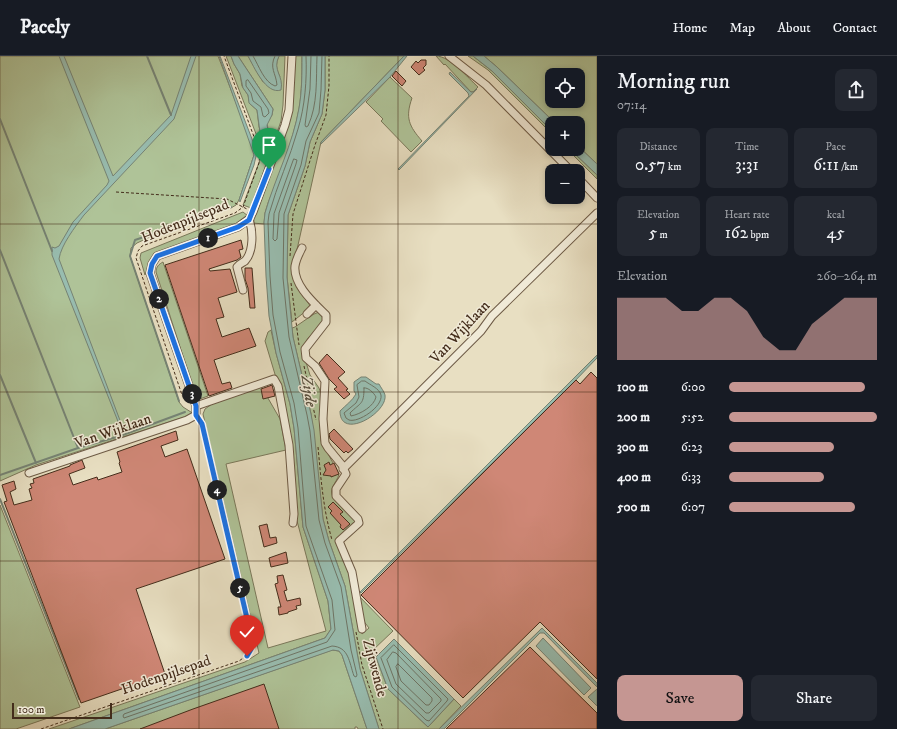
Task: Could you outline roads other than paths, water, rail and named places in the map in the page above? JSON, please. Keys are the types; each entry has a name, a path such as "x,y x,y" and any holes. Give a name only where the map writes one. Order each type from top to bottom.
{"street":[{"path":"292,56 289,110 285,125 249,220 238,227 157,256 152,264 150,273 192,406 274,379 278,386 289,446 294,514 293,523"},
{"path":"449,56 486,85 564,164"},
{"path":"585,185 597,198"},
{"name":"Van Wijklaan","path":"359,630 352,572 339,541 359,523 358,519 336,496 336,489 346,474 344,469 481,331 492,316 597,213"},
{"path":"243,290 237,267 245,261 251,250 251,224 249,220"},
{"path":"302,248 296,260 295,271 300,286 316,306 326,315 326,322 305,349 305,354 306,358 315,366 325,381 323,419 325,443 339,460 344,469"},
{"path":"307,314 316,306"},
{"name":"Van Wijklaan","path":"29,473 186,420 196,415 192,406"}],"water":[{"path":"59,56 64,56 113,176 171,115 191,56 196,56 174,119 84,215 65,242 60,254 59,259 121,423 119,424 52,255 52,247 55,248 59,246 73,222 109,181"},
{"path":"219,56 257,152 254,165 240,202 239,200 254,155"},
{"path":"231,56 238,56 273,109 267,125 269,135 265,139 260,132 257,110 249,103 248,95 243,88 240,74"},
{"path":"248,56 279,56 277,61 277,69 281,80 281,90 270,88 261,79"},
{"path":"302,56 325,56 325,90 322,114 310,142 305,166 288,215 287,277 293,337 314,430 323,519 345,586 360,669 379,729 367,729 342,655 339,651 333,650 105,729 69,729 325,638 331,629 328,601 303,527 294,428 290,404 276,353 269,316 266,276 265,213 293,135 301,95"},
{"path":"404,56 407,56 390,77 321,144 321,142"},
{"path":"473,56 484,56 497,67 548,116 545,116 545,124 492,71"},
{"path":"450,72 471,92 477,89 399,170 398,169 469,96 468,93 449,74"},
{"path":"585,153 597,164 597,175 577,156 585,156"},
{"path":"597,355 597,358 574,382 361,593 360,592"},
{"path":"361,377 366,377 376,384 379,384 385,395 384,402 372,416 364,421 355,424 347,424 342,420 340,411 356,394 354,391 354,382"},
{"path":"542,628 597,683 597,687 544,633 540,633 444,729 439,729"},
{"path":"543,638 591,688 584,695 536,646"},
{"path":"394,639 454,699 428,727 388,689 376,657"},
{"path":"597,689 597,706 588,697"}],"waterway":[{"path":"147,56 171,115"},
{"path":"0,119 52,251"},
{"path":"179,401 130,256 135,240 231,207"},
{"path":"0,250 78,448"},
{"path":"0,375 36,463"},
{"path":"0,475 78,448 120,436 185,412"},
{"path":"0,499 79,699"}],"water label":[{"name":"Zijde","path":"309,391"}]}
